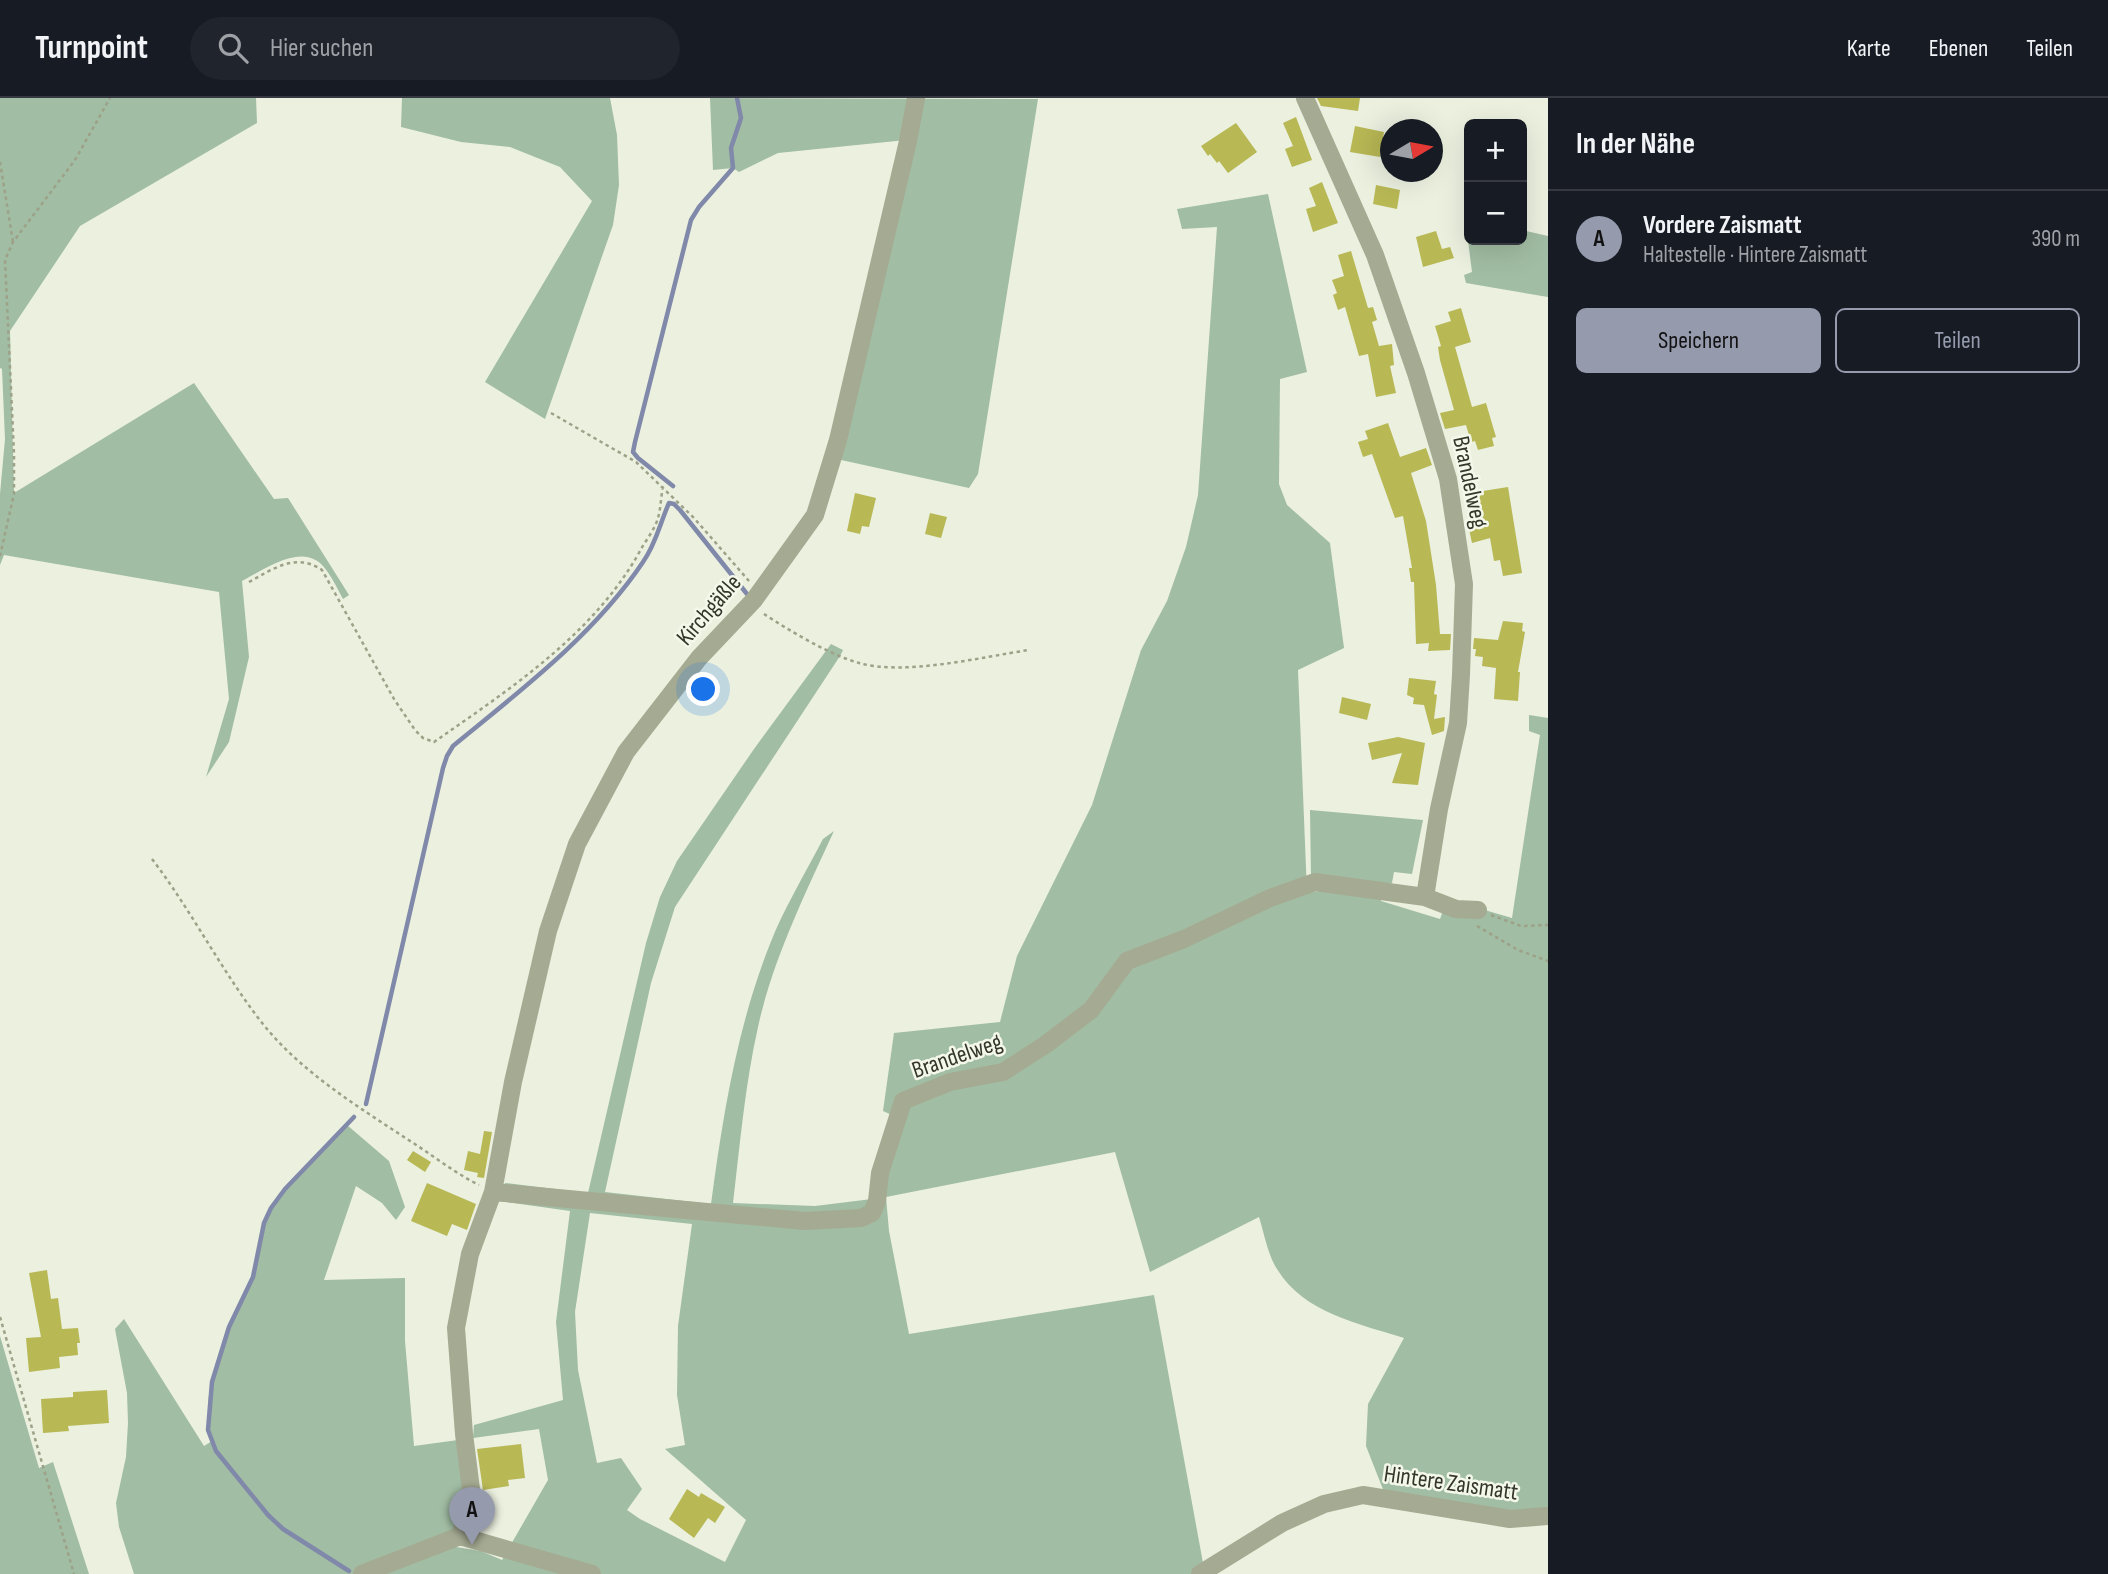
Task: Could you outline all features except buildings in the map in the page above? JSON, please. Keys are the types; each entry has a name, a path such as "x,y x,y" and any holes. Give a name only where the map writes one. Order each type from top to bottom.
{"street":[{"name":"Kirchgäßle","path":"460,1536 472,1497 456,1328 470,1254 493,1192 513,1082 548,931 578,844 626,752 699,658 754,599 815,514 838,440 916,98"},
{"name":"Brandelweg","path":"1305,98 1376,255 1416,373 1448,479 1464,584 1458,723 1439,809 1425,897"},
{"name":"Brandelweg","path":"493,1192 805,1222 861,1218 872,1213 877,1201 880,1172 903,1101 950,1082 1003,1072 1045,1045 1091,1010 1127,961 1184,939 1270,898 1315,882 1425,897 1456,909 1478,910"},
{"name":"Hintere Zaismatt","path":"1200,1574 1282,1523 1324,1504 1363,1495 1510,1519 1548,1516"},
{"path":"362,1574 460,1536 592,1574"}],"path":[{"path":"0,556 13,494 14,454 5,260 13,242 75,160 110,98"},
{"path":"0,162 13,242"},
{"path":"551,413 636,462 663,486 730,556 766,616 840,656 878,667 908,668 1029,650"},
{"path":"249,582 275,568 295,562 313,564 322,570 394,699 415,730 423,738 434,742 512,688 563,645 602,606 629,572 658,520 663,486"},
{"path":"152,859 182,899 259,1019 289,1053 336,1093 455,1173 493,1192"},
{"path":"1478,910 1521,926 1548,925"},
{"path":"1502,940 1548,961"},
{"path":"0,1317 74,1574"}],"green space":[{"path":"0,98 256,98 257,123 80,226 10,331 14,493 194,383 274,499 288,498 349,595 343,599 323,566 314,559 304,557 282,560 242,581 249,657 229,742 206,777 229,699 219,592 4,555 0,565 0,494 5,439 0,368"},
{"path":"402,98 610,98 617,135 619,185 613,225 545,419 485,382 592,201 560,167 510,147 461,142 401,127"},
{"path":"710,98 1038,99 978,474 969,488 832,458 906,140 778,153 739,172 733,168 713,170"},
{"path":"1268,194 1307,372 1280,379 1279,484 1287,505 1330,543 1344,648 1298,670 1307,893 1326,890 1380,895 1381,901 1440,919 1447,899 1512,918 1540,735 1529,731 1529,715 1548,718 1548,1520 1386,1497 1366,1446 1368,1404 1404,1338 1333,1314 1302,1296 1288,1284 1277,1269 1259,1217 1150,1272 1115,1152 886,1197 889,1231 909,1334 1154,1295 1205,1574 134,1574 119,1527 116,1503 126,1457 128,1423 127,1393 115,1329 124,1319 204,1446 212,1441 208,1408 213,1373 231,1322 252,1279 267,1215 287,1185 347,1125 389,1161 405,1207 396,1220 382,1203 356,1186 324,1280 405,1278 405,1341 414,1446 458,1440 464,1497 456,1547 481,1551 502,1560 548,1480 539,1429 473,1438 474,1425 563,1400 556,1322 570,1211 499,1201 505,1183 588,1193 646,943 660,897 677,861 831,644 843,650 840,656 675,907 651,983 605,1192 711,1204 733,1072 758,975 795,891 823,839 834,831 791,927 764,1002 743,1115 733,1203 815,1206 872,1199 894,1116 883,1111 894,1033 1000,1022 1017,956 1092,805 1141,650 1167,601 1186,547 1198,495 1217,227 1182,229 1177,209","holes":["590,1213 692,1224 678,1326 677,1395 685,1445 665,1449 746,1520 725,1562 627,1510 642,1489 621,1458 597,1463 578,1370 575,1312"]},
{"path":"1527,231 1548,236 1548,297 1466,283 1464,275 1472,272 1469,245 1527,245"},
{"path":"1310,810 1423,820 1412,874 1394,872 1392,883 1388,884 1311,878"},
{"path":"0,1336 39,1468 53,1462 89,1574 0,1574"}],"waterway":[{"path":"673,486 633,452 691,220 733,168 731,148 741,118 737,98"},
{"path":"366,1104 443,768 453,746 555,661 602,614 624,589 647,555 669,503 680,510 747,594"},
{"path":"349,1571 283,1529 268,1515 216,1451 208,1430 212,1382 229,1327 253,1277 264,1223 285,1189 354,1117"}],"place":[{"name":"Vordere Zaismatt","path":"472,1545"}]}
